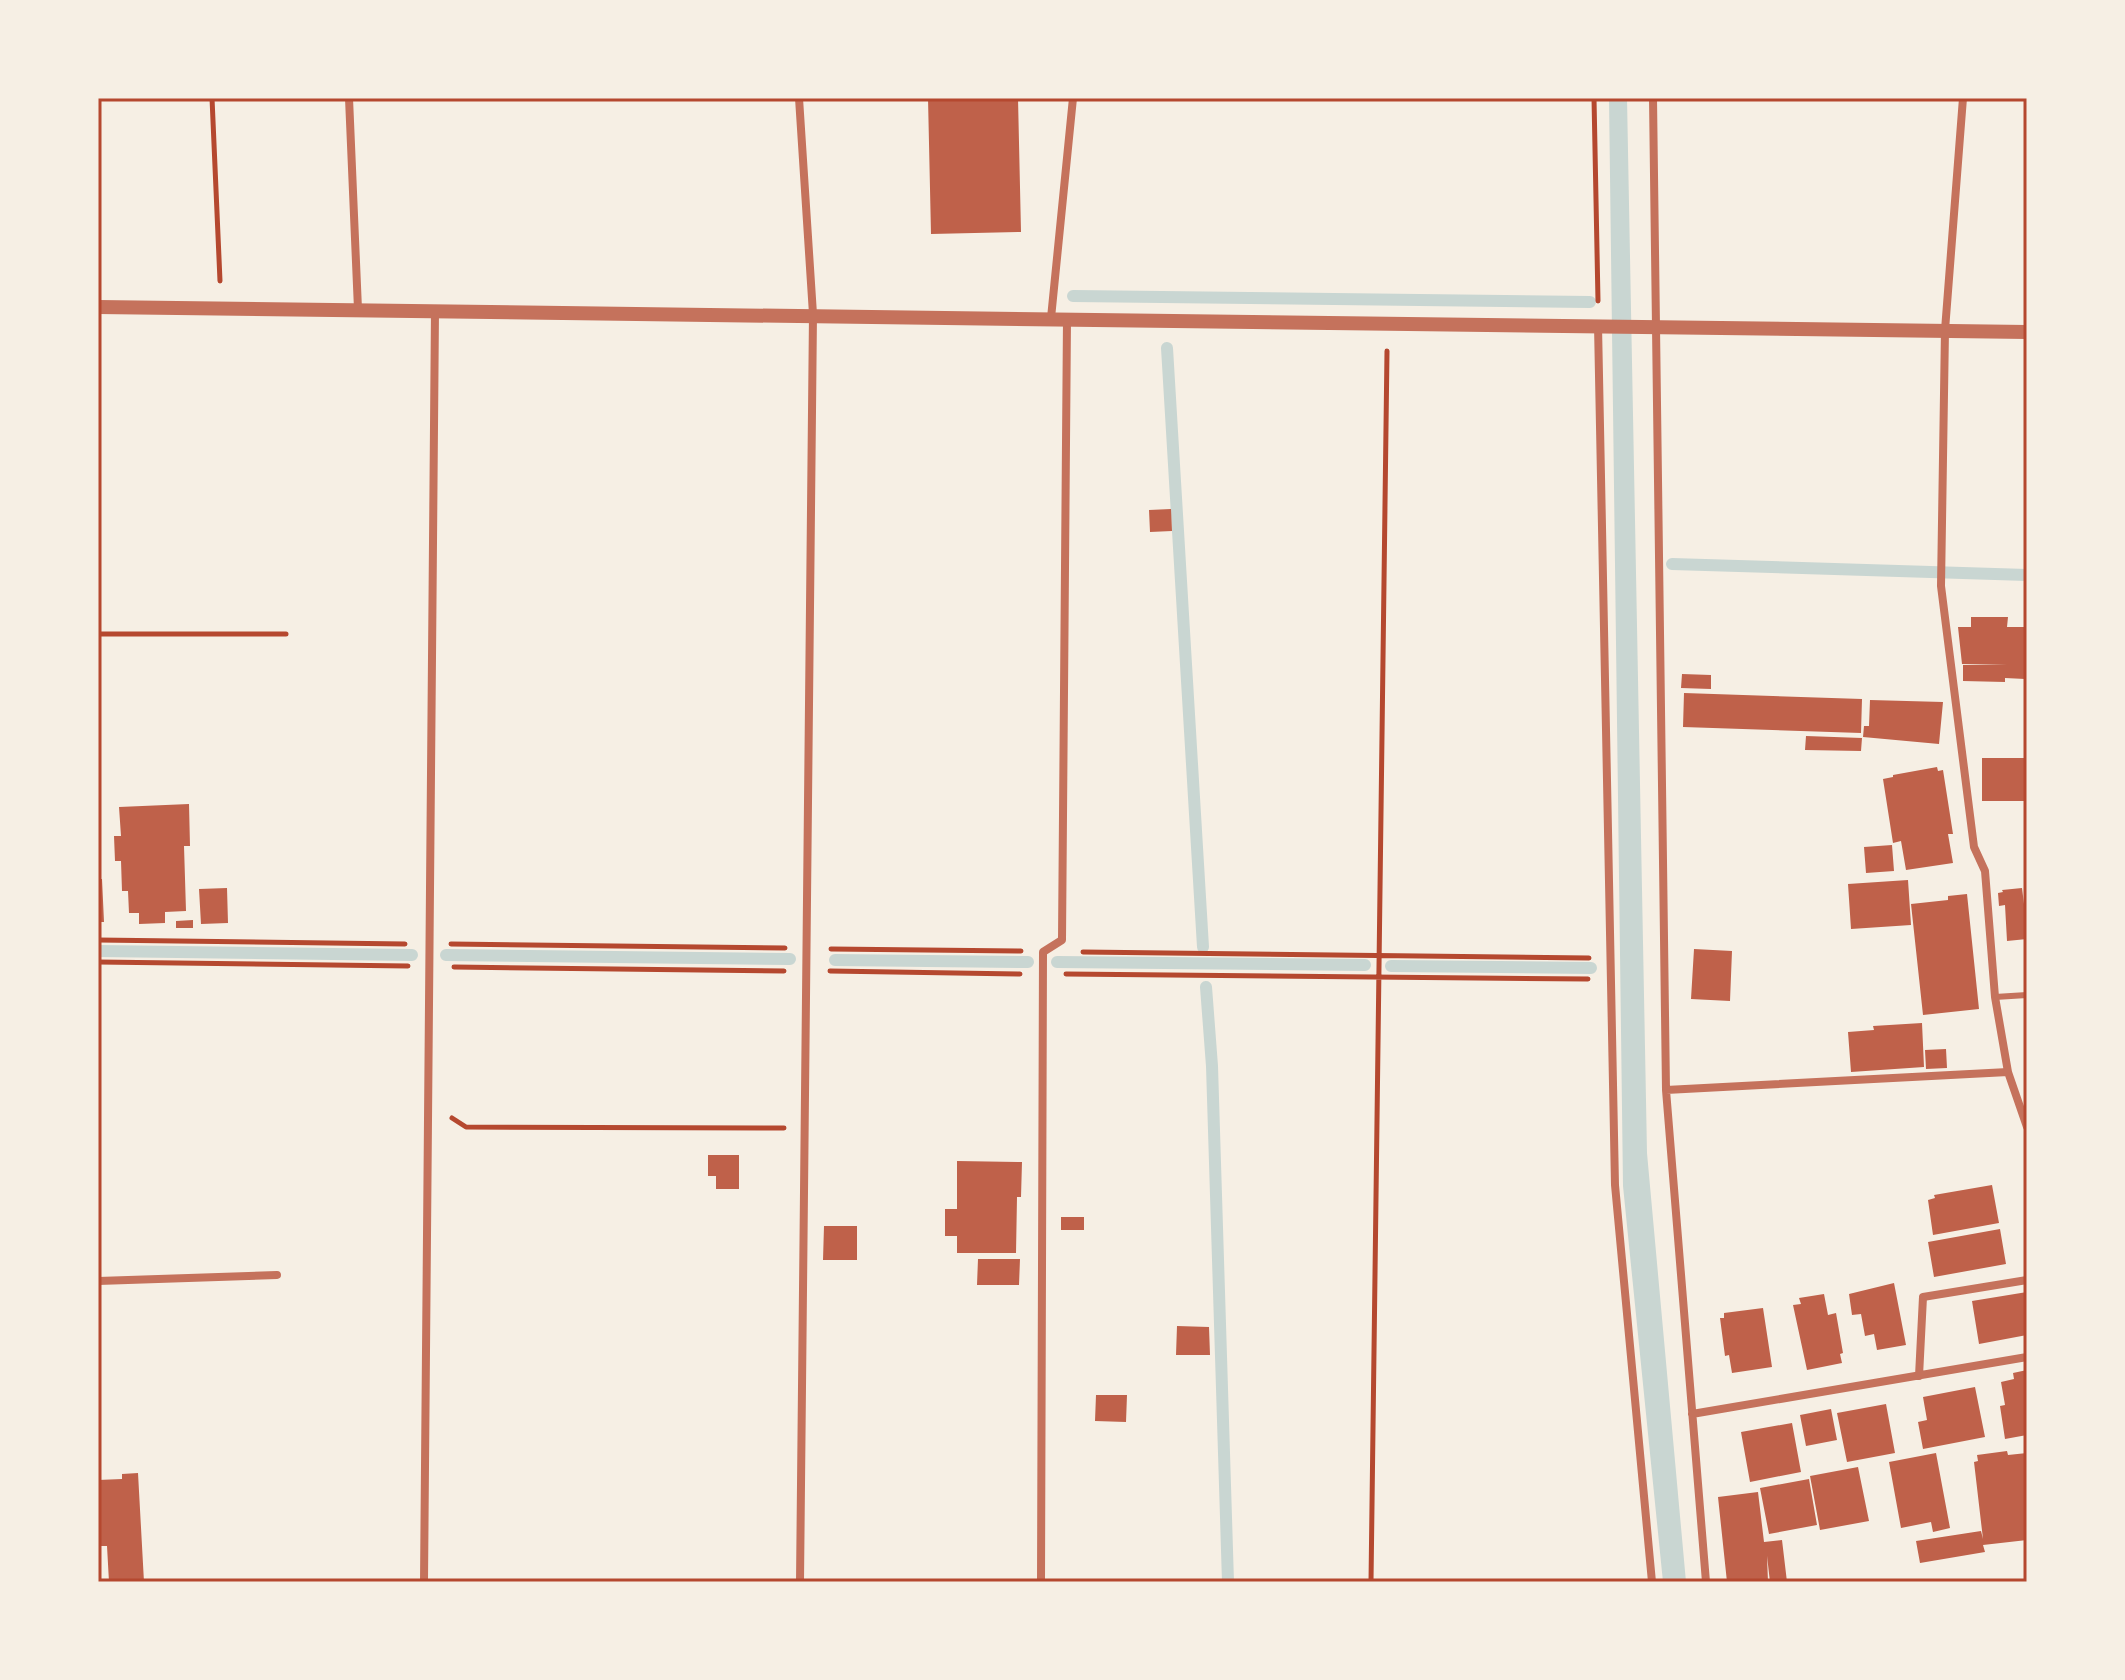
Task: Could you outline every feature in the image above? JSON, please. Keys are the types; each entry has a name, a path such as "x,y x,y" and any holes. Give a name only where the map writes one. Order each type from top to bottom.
{"street":[{"path":"349,98 358,309"},
{"path":"799,98 813,314 800,1582"},
{"path":"1051,318 1073,98"},
{"path":"1653,98 1650,326 1666,1090 1706,1582"},
{"path":"1963,98 1945,330 1941,586 1974,847 1985,871 1995,997 2008,1072 2027,1127"},
{"path":"98,307 2027,332"},
{"path":"424,1582 435,309"},
{"path":"1041,1582 1043,952 1062,940 1067,318"},
{"path":"1601,325 1615,1185 1652,1582"},
{"path":"1666,1090 2008,1072"},
{"path":"98,1281 277,1275"},
{"path":"1919,1376 1923,1297 2027,1280"},
{"path":"1692,1414 2027,1357"}],"lane":[{"path":"1995,997 2027,995"}],"path":[{"path":"212,98 222,308"},
{"path":"1594,98 1601,325"},
{"path":"1371,1582 1387,322"},
{"path":"98,634 286,634"},
{"path":"98,940 1612,958"},
{"path":"98,962 1613,980"},
{"path":"428,1102 466,1127 805,1129"}],"shaded area":[{"path":"1609,98 1627,98 1647,1153 1686,1582 1663,1582 1623,1186"}],"building":[{"path":"928,98 1018,98 1021,232 931,234"},
{"path":"1171,509 1172,531 1150,532 1149,510"},
{"path":"1971,617 2008,617 2007,627 2027,627 2025,679 1963,681 1963,665 2007,665 1962,664 1958,627 1971,627"},
{"path":"1682,674 1711,675 1711,689 1681,688"},
{"path":"1684,693 1862,699 1861,733 1683,727"},
{"path":"1870,700 1943,702 1939,744 1863,737 1864,726 1869,726"},
{"path":"1806,736 1862,738 1861,751 1805,750"},
{"path":"1982,758 2027,758 2027,801 1982,801"},
{"path":"1937,767 1938,771 1943,770 1953,834 1948,834 1953,863 1906,870 1901,841 1893,843 1883,779"},
{"path":"189,804 190,846 184,846 186,911 165,912 165,923 139,924 139,913 129,913 128,891 122,891 121,861 115,861 114,836 121,836 119,807"},
{"path":"1892,845 1894,871 1866,873 1864,847"},
{"path":"98,879 102,879 104,922 98,922"},
{"path":"1908,880 1911,925 1851,929 1848,884"},
{"path":"227,888 228,923 201,924 199,889"},
{"path":"2022,888 2024,904 2027,904 2027,939 2007,941 2005,905 1999,906 1998,893"},
{"path":"1967,894 1979,1009 1923,1015 1911,904 1948,900 1948,896"},
{"path":"193,920 193,928 176,928 176,921"},
{"path":"1694,949 1732,951 1730,1001 1691,999"},
{"path":"1922,1023 1924,1067 1851,1072 1848,1032 1874,1030 1873,1026"},
{"path":"1946,1049 1947,1068 1926,1069 1925,1050"},
{"path":"708,1155 739,1155 739,1189 716,1189 716,1176 708,1176"},
{"path":"957,1161 1022,1162 1021,1197 1017,1197 1016,1253 957,1253 957,1236 945,1236 945,1209 957,1209"},
{"path":"1992,1185 1999,1223 1933,1235 1928,1200 1935,1198 1934,1195"},
{"path":"1061,1217 1084,1217 1084,1230 1061,1230"},
{"path":"824,1226 857,1226 857,1260 823,1260"},
{"path":"2000,1229 2006,1264 1934,1277 1928,1242"},
{"path":"978,1259 1020,1259 1019,1285 977,1285"},
{"path":"1894,1283 1906,1345 1877,1350 1874,1334 1865,1336 1861,1314 1852,1315 1849,1294"},
{"path":"2027,1292 2027,1335 1979,1344 1972,1301"},
{"path":"1824,1294 1828,1315 1836,1313 1842,1363 1807,1370 1793,1305 1801,1304 1799,1298"},
{"path":"1763,1308 1772,1367 1732,1373 1729,1355 1725,1356 1720,1318 1724,1318 1724,1313"},
{"path":"1177,1326 1209,1327 1210,1355 1176,1355"},
{"path":"2027,1370 2027,1435 2005,1439 2000,1406 2005,1405 2001,1382 2014,1379 2013,1373"},
{"path":"1975,1387 1985,1437 1923,1449 1918,1422 1927,1420 1923,1397"},
{"path":"1096,1395 1127,1395 1126,1422 1095,1421"},
{"path":"1886,1404 1895,1453 1847,1462 1837,1413"},
{"path":"1831,1409 1837,1440 1806,1446 1800,1415"},
{"path":"1792,1423 1801,1472 1750,1482 1741,1432"},
{"path":"2007,1451 2008,1455 2027,1453 2027,1540 1983,1545 1985,1552 1920,1563 1916,1541 1981,1531 1983,1539 1974,1462 1978,1461 1977,1455"},
{"path":"1936,1453 1950,1528 1933,1532 1931,1522 1901,1528 1889,1462"},
{"path":"1858,1467 1869,1521 1820,1530 1810,1476"},
{"path":"138,1473 144,1582 109,1582 107,1546 98,1546 98,1480 122,1479 122,1474"},
{"path":"1809,1479 1817,1525 1769,1534 1760,1488"},
{"path":"1758,1492 1764,1542 1782,1540 1787,1582 1770,1582 1767,1556 1768,1582 1727,1582 1718,1497"}],"waterway":[{"path":"1073,296 1590,302"},
{"path":"1167,348 1203,947"},
{"path":"1672,564 2027,575"},
{"path":"98,951 412,955"},
{"path":"446,955 790,959"},
{"path":"835,960 1028,962"},
{"path":"1057,962 1365,965"},
{"path":"1391,966 1591,968"},
{"path":"1206,987 1212,1066 1228,1582"}]}
